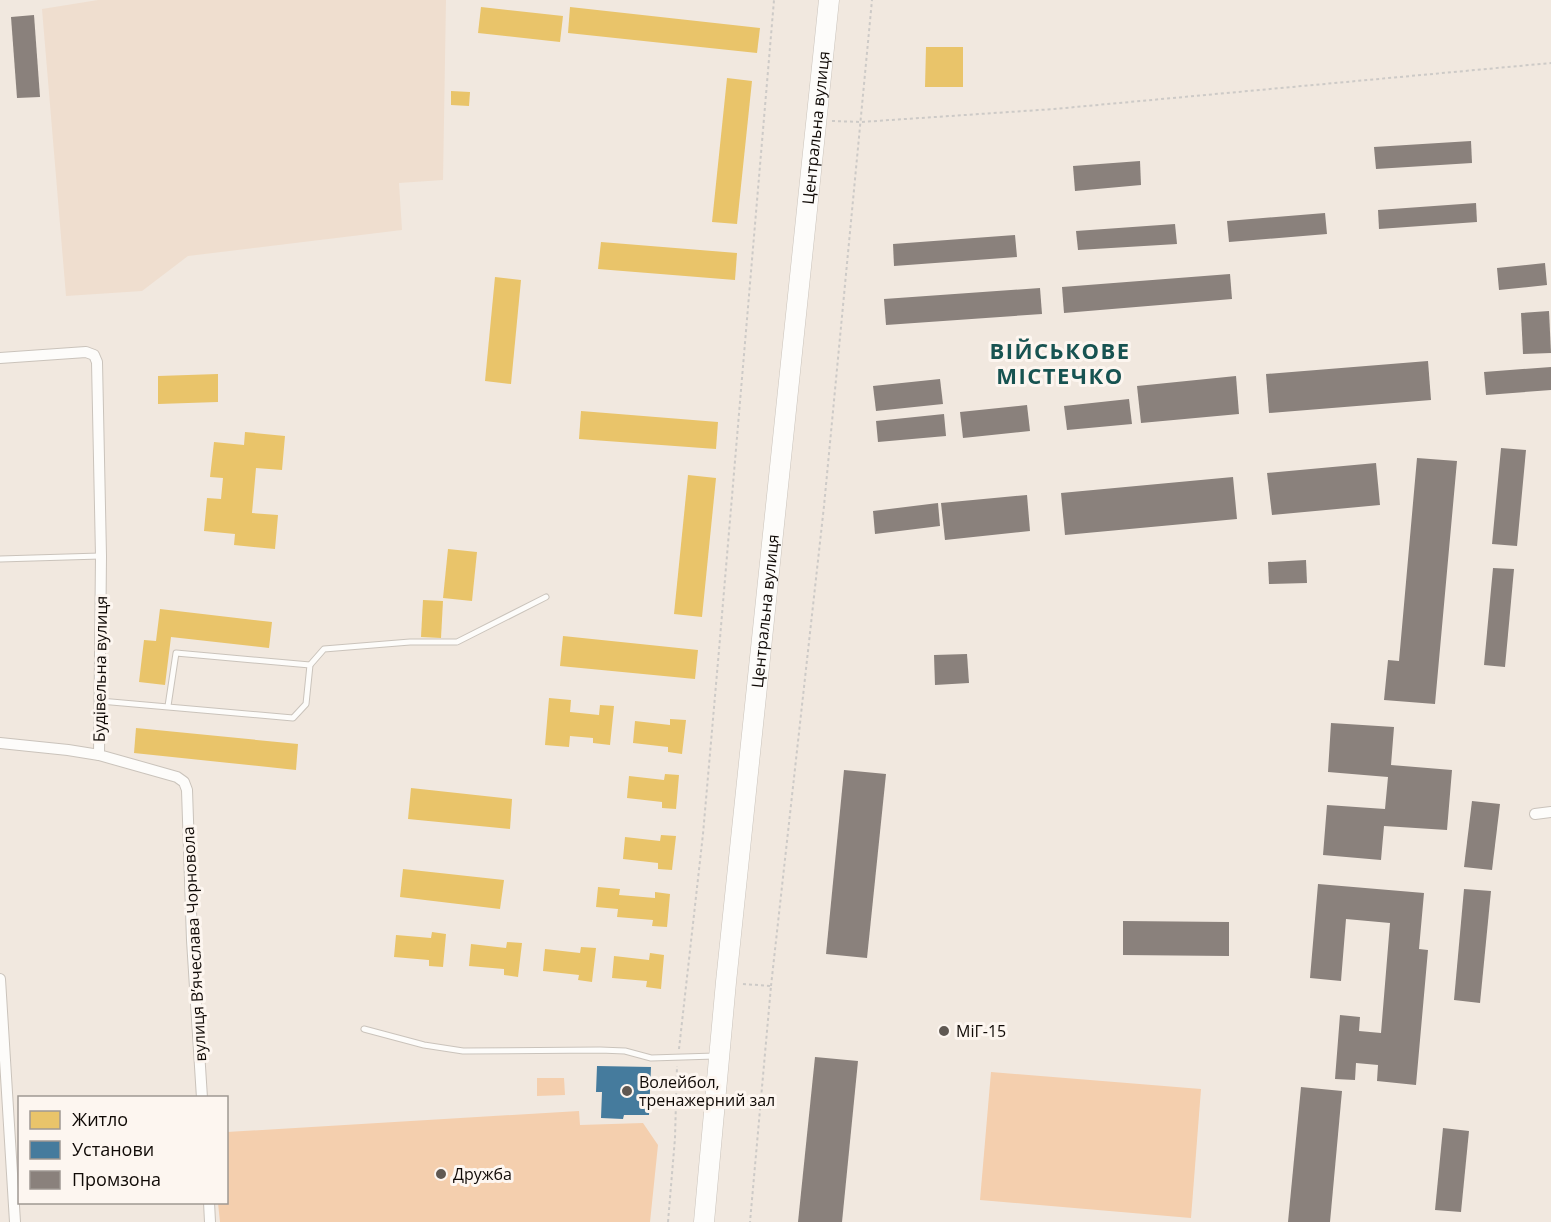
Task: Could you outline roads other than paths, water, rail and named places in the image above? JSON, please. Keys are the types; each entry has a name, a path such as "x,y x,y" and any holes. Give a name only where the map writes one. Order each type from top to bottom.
{"highway":[{"name":"Центральна вулиця","path":"704,1222 719,1056 829,0"}],"street":[{"name":"Будівельна вулиця","path":"0,358 86,352 94,355 98,362 101,556 99,755 177,777 184,782 187,790"},
{"path":"0,743 99,755"},
{"name":"вулиця Вʼячеслава Чорновола","path":"187,790 192,940 202,1096"},
{"path":"1535,814 1551,812"},
{"path":"0,979 15,1222"},
{"path":"209,1204 210,1222"}],"lane":[{"path":"0,559 101,556"},
{"path":"100,701 293,718 306,704 310,665 324,649 410,642 458,642 546,597"},
{"path":"168,706 176,653 310,665"},
{"path":"364,1029 424,1045 464,1051 625,1051 651,1058 719,1056"}],"place":[{"name":"МіГ-15","path":"944,1031"},
{"name":"Волейбол, тренажерний зал","path":"627,1091"},
{"name":"Дружба","path":"441,1174"}],"district":[{"name":"ВІЙСЬКОВЕ МІСТЕЧКО","path":"1060,364"}]}
